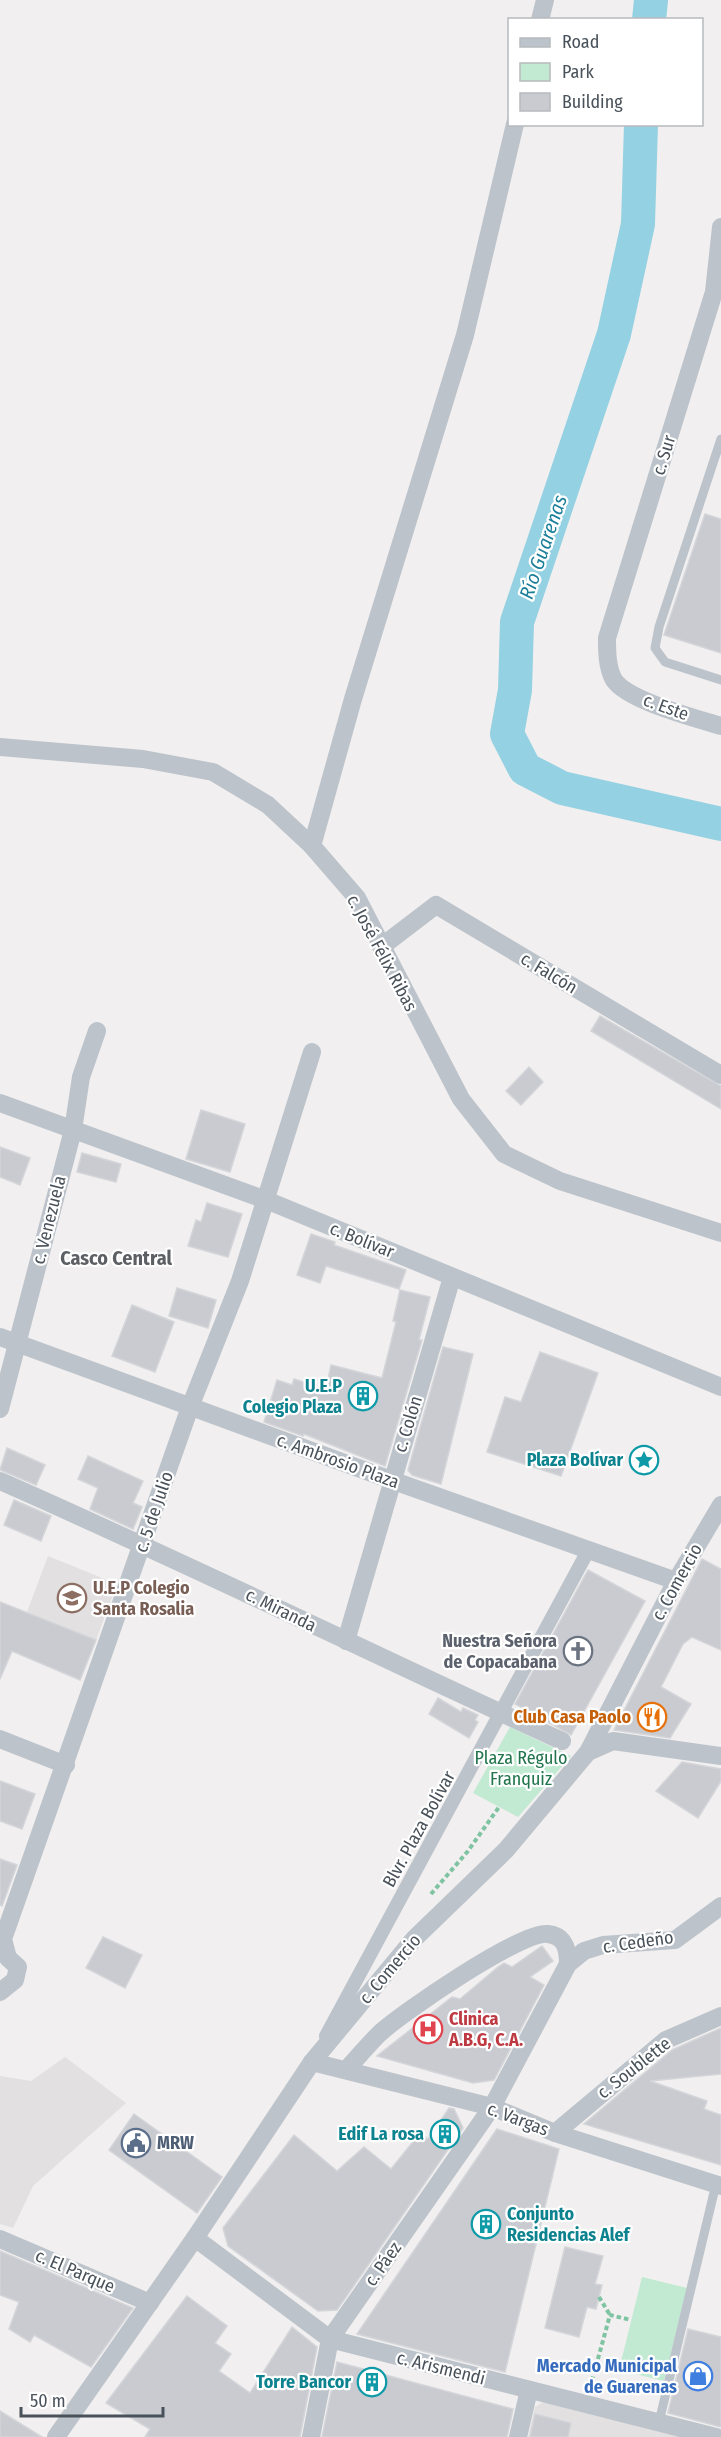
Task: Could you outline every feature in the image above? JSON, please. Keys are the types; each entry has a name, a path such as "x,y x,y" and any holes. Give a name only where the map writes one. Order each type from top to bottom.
{"street":[{"path":"540,18 545,0"},
{"path":"312,846 353,699 465,335 515,126"},
{"name":"c. Sur","path":"615,680 608,657 607,638 717,293 721,228"},
{"name":"c. Este","path":"615,680 635,696 721,726"},
{"name":"c. José Félix Ribas","path":"0,747 143,759 213,772 268,805 312,846 357,898 461,1099 504,1154 561,1181 721,1233"},
{"name":"c. Falcón","path":"381,947 436,905 721,1075"},
{"name":"c. Venezuela","path":"0,1409 73,1130 81,1077 97,1031"},
{"name":"c. 5 de Julio","path":"0,1992 15,1980 18,1967 8,1958 3,1939 190,1407 240,1281 312,1052"},
{"name":"c. Bolívar","path":"0,1103 266,1200 721,1387"},
{"name":"c. Colón","path":"346,1641 391,1480 453,1277"},
{"name":"c. Ambrosio Plaza","path":"0,1337 676,1581"},
{"name":"c. Miranda","path":"0,1481 143,1544 562,1741"},
{"name":"c. Comercio","path":"56,2437 150,2304 312,2062 414,1939 506,1850 588,1752 676,1581 721,1505"},
{"name":"Blvr. Plaza Bolívar","path":"312,2062 502,1714 589,1549"},
{"path":"0,1739 66,1765"},
{"path":"588,1752 613,1741 721,1756"},
{"name":"c. Cedeño","path":"568,1964 584,1952 603,1945 675,1940 721,1906"},
{"path":"346,2070 380,2033 413,2007 510,1947 546,1933 560,1937 566,1945 568,1964 492,2107"},
{"name":"c. Soublette","path":"555,2133 666,2040 721,2016"},
{"name":"c. Vargas","path":"312,2062 492,2107 555,2133 719,2185"},
{"name":"c. Páez","path":"311,2437 330,2339 492,2107"},
{"name":"c. Arismendi","path":"195,2238 330,2339 716,2437"},
{"name":"c. El Parque","path":"0,2239 150,2304"},
{"path":"518,2437 529,2390"}],"lane":[{"path":"721,439 659,627 655,648 664,662 721,680"},
{"path":"659,2422 719,2185"}],"path":[{"path":"426,1900 468,1851 499,1807"},
{"path":"599,2297 610,2315 631,2320"},
{"path":"586,2404 610,2315"}],"shaded area":[{"name":"U.E.P Colegio Santa Rosalia","path":"48,1556 117,1584 96,1640 27,1612"},
{"path":"65,2057 126,2103 33,2186 13,2228 0,2224 0,2076 31,2081"},
{"path":"545,2401 689,2437 528,2437 535,2407"}],"green space":[{"name":"Plaza Régulo Franquiz","path":"510,1727 571,1756 518,1817 473,1793"},
{"path":"642,2277 687,2288 664,2381 619,2370"}],"building":[{"path":"705,514 721,519 721,653 664,635"},
{"path":"600,1016 721,1086 721,1109 591,1031"},
{"path":"529,1067 543,1082 521,1105 506,1091"},
{"path":"201,1110 245,1124 230,1172 186,1159"},
{"path":"0,1147 30,1158 20,1185 0,1177"},
{"path":"82,1153 121,1164 116,1182 77,1172"},
{"path":"207,1203 242,1214 228,1257 188,1246 196,1220 201,1222"},
{"path":"311,1234 335,1242 334,1245 406,1270 399,1289 326,1266 320,1283 297,1275"},
{"path":"177,1288 216,1300 208,1328 169,1316"},
{"path":"400,1290 430,1297 419,1340 422,1340 385,1466 304,1434 303,1436 264,1422 277,1380 292,1385 294,1379 326,1389 331,1365 382,1378 396,1322 393,1321"},
{"path":"132,1305 174,1322 155,1372 112,1356"},
{"path":"443,1347 473,1354 441,1484 412,1475 408,1470"},
{"path":"540,1352 598,1373 561,1476 487,1452 505,1397 521,1402"},
{"path":"7,1448 45,1465 36,1485 0,1470"},
{"path":"88,1456 143,1481 133,1503 142,1507 133,1529 90,1509 98,1488 78,1479"},
{"path":"14,1500 51,1516 41,1541 4,1525"},
{"path":"702,1559 721,1569 721,1650 692,1637 683,1644 661,1687 691,1704 670,1738 614,1730"},
{"name":"Nuestra Señora de Copacabana","path":"588,1570 645,1601 571,1735 515,1704"},
{"path":"0,1602 96,1640 80,1680 12,1651 0,1679"},
{"path":"438,1698 461,1712 463,1708 478,1715 475,1720 478,1722 469,1738 429,1714"},
{"path":"682,1762 721,1769 721,1781 698,1818 656,1791"},
{"path":"0,1781 35,1794 22,1829 0,1821"},
{"path":"0,1859 17,1865 2,1906 0,1905"},
{"path":"103,1937 142,1955 125,1988 86,1968"},
{"path":"542,1946 553,1961 530,1977 544,1985 494,2080 473,2083 377,2056 452,1997 460,1999 504,1963 512,1967"},
{"path":"721,2028 721,2074 650,2081 707,2101 704,2109 721,2115 721,2165 584,2124 672,2050"},
{"path":"449,2108 454,2109 463,2128 337,2310 318,2311 228,2246 223,2228 294,2135 337,2171 364,2147 391,2169 420,2133 428,2139"},
{"path":"134,2114 222,2177 197,2213 109,2150"},
{"name":"Conjunto Residencias Alef","path":"497,2129 559,2149 505,2372 357,2334"},
{"path":"565,2247 603,2256 595,2284 602,2285 596,2309 587,2307 579,2337 545,2328"},
{"path":"0,2251 133,2308 91,2367 34,2335 30,2342 9,2329 19,2302 0,2295"},
{"path":"187,2296 227,2326 215,2343 231,2354 219,2371 250,2393 292,2327 317,2347 300,2437 145,2437 150,2429 106,2403"},
{"name":"Mercado Municipal de Guarenas","path":"688,2329 721,2337 721,2427 668,2413"},
{"name":"Torre Bancor","path":"337,2362 513,2409 507,2437 322,2437"},
{"path":"0,2411 42,2437 0,2437"},
{"path":"535,2414 571,2423 568,2437 530,2437"}],"waterway":[{"name":"Río Guarenas","path":"649,18 651,0"},
{"name":"Río Guarenas","path":"641,126 638,224 614,334 517,622 515,690 507,734 525,769 562,788 721,824"}],"place":[{"name":"U.E.P Colegio Plaza","path":"363,1396"},
{"name":"Plaza Bolívar","path":"644,1460"},
{"name":"U.E.P Colegio Santa Rosalia","path":"72,1598"},
{"name":"Nuestra Señora de Copacabana","path":"578,1651"},
{"name":"Club Casa Paolo","path":"652,1717"},
{"name":"Clinica A.B.G, C.A.","path":"428,2029"},
{"name":"Edif La rosa","path":"445,2134"},
{"name":"MRW","path":"136,2143"},
{"name":"Conjunto Residencias Alef","path":"486,2224"},
{"name":"Mercado Municipal de Guarenas","path":"698,2376"},
{"name":"Torre Bancor","path":"372,2382"}],"district":[{"name":"Casco Central","path":"116,1258"}]}
